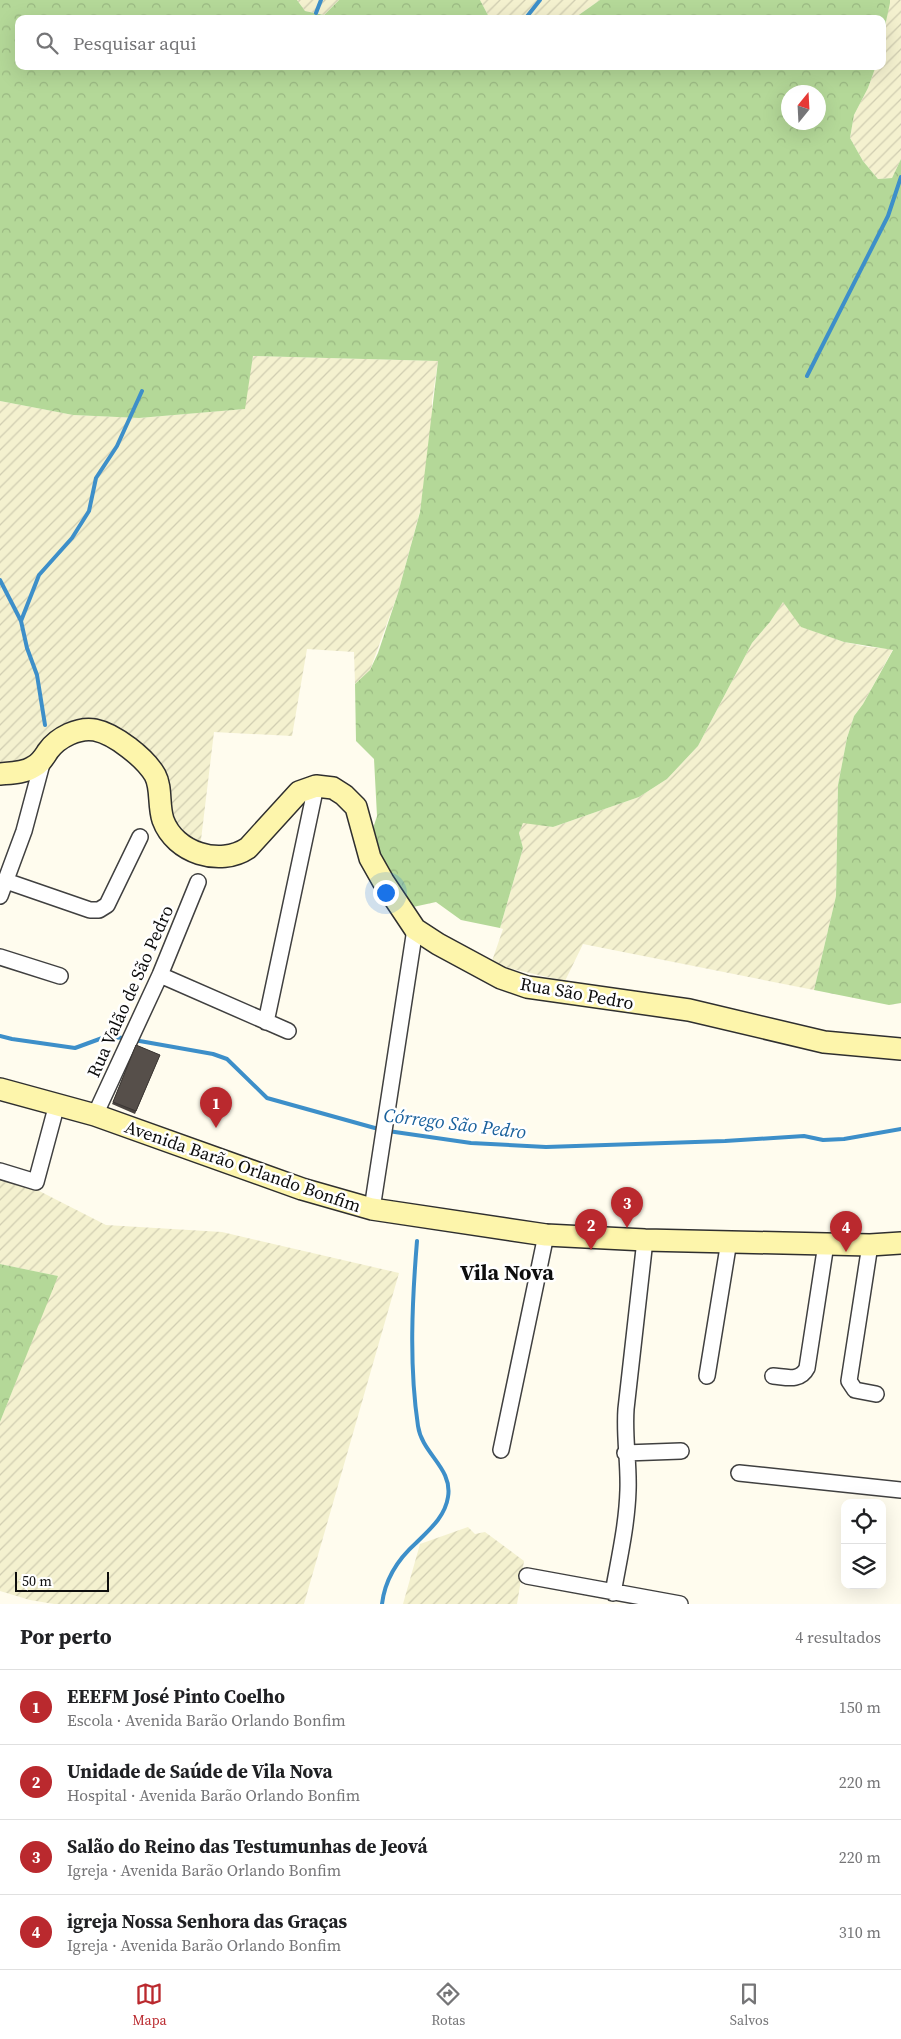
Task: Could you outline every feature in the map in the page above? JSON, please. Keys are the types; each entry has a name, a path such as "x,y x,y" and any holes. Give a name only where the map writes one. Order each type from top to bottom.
{"street":[{"path":"0,896 24,831 43,760 49,749 71,734 88,730 110,735 141,759 156,777 163,818 172,835 191,850 216,858 238,854 248,848 299,792 316,786"},
{"path":"0,774 32,768 43,760"},
{"path":"266,1022 316,786"},
{"name":"Rua São Pedro","path":"316,786 325,786 339,791 356,807 370,858 382,881 415,929 438,944 501,978 527,987 689,1010 824,1042 901,1049"},
{"path":"6,881 90,910 99,910 107,905 140,837"},
{"name":"Rua Valão de São Pedro","path":"95,1115 160,975 198,882"},
{"path":"372,1209 415,929"},
{"path":"0,957 60,976"},
{"path":"160,975 288,1031"},
{"name":"Avenida Barão Orlando Bonfim","path":"0,1089 95,1115 302,1189 372,1209 546,1235 645,1240 870,1246 901,1243"},
{"path":"0,1171 36,1182 57,1104"},
{"path":"501,1450 546,1235"},
{"path":"613,1593 627,1510 626,1409 645,1240"},
{"path":"707,1376 729,1241"},
{"path":"773,1376 797,1378 802,1376 807,1368 826,1244"},
{"path":"870,1246 849,1381 855,1390 876,1394"},
{"path":"625,1453 681,1451"},
{"path":"739,1473 901,1490"},
{"path":"527,1576 680,1604"}],"shaded area":[{"path":"297,0 339,0 324,15 305,11"},
{"path":"480,0 600,0 579,15 488,15"},
{"path":"890,0 901,0 901,159 892,178 878,179 863,161 850,138 854,115 868,88 875,70 886,70 886,20"},
{"path":"253,356 438,361 432,401 432,423 420,511 398,593 370,670 355,684 354,652 307,649 292,736 214,732 200,848 184,842 155,772 94,730 0,776 0,401 73,415 139,418 244,409"},
{"path":"783,601 802,627 844,642 868,647 893,649 863,704 854,716 847,738 838,785 836,896 814,990 583,944 565,981 491,964 503,929 500,928 523,848 519,833 523,822 553,827 639,797 667,779 698,746 752,643 770,622"},
{"path":"0,1171 106,1225 222,1232 399,1273 304,1604 54,1604 30,1600 0,1591 0,1422 57,1276 0,1264"},
{"path":"468,1527 475,1534 485,1532 524,1561 517,1604 403,1604 420,1544"}],"green space":[{"path":"0,0 297,0 305,11 324,15 15,15 15,70 875,70 868,88 854,115 850,138 863,161 878,179 892,178 901,159 901,1003 889,1005 814,990 836,896 838,785 847,738 854,716 863,704 893,650 844,642 801,627 783,602 770,622 752,643 698,746 667,779 639,797 553,827 523,823 519,833 523,848 500,928 461,920 436,902 404,909 368,844 377,816 374,759 356,741 355,684 370,670 378,653 398,593 420,512 438,361 253,356 245,409 139,418 73,415 0,401"},
{"path":"339,0 480,0 488,15 324,15"},
{"path":"600,0 890,0 886,22 886,15 579,15"},
{"path":"0,1264 58,1276 0,1422"}],"building":[{"path":"136,1045 160,1055 136,1111 113,1102"}],"waterway":[{"path":"316,13 321,0"},
{"path":"528,15 540,0"},
{"path":"807,376 888,216 901,177"},
{"path":"21,621 39,575 72,538 89,511 96,478 117,446 142,391"},
{"path":"0,580 21,621 27,648 37,675 45,725"},
{"name":"Córrego São Pedro","path":"0,1036 75,1048 105,1037 127,1038"},
{"name":"Córrego São Pedro","path":"134,1040 213,1054 227,1059 267,1098 382,1130"},
{"name":"Córrego São Pedro","path":"388,1131 471,1143 546,1147 725,1141 804,1136 823,1140 844,1139 901,1129"},
{"path":"382,1604 386,1586 393,1570 409,1549 436,1523 444,1511 448,1497 446,1478 421,1436 415,1403 412,1334 417,1241"}],"place":[{"name":"EEEFM José Pinto Coelho","path":"216,1128"},
{"name":"Salão do Reino das Testumunhas de Jeová","path":"627,1228"},
{"name":"Unidade de Saúde de Vila Nova","path":"591,1250"},
{"name":"igreja Nossa Senhora das Graças","path":"846,1252"}],"district":[{"name":"Vila Nova","path":"507,1272"}]}
